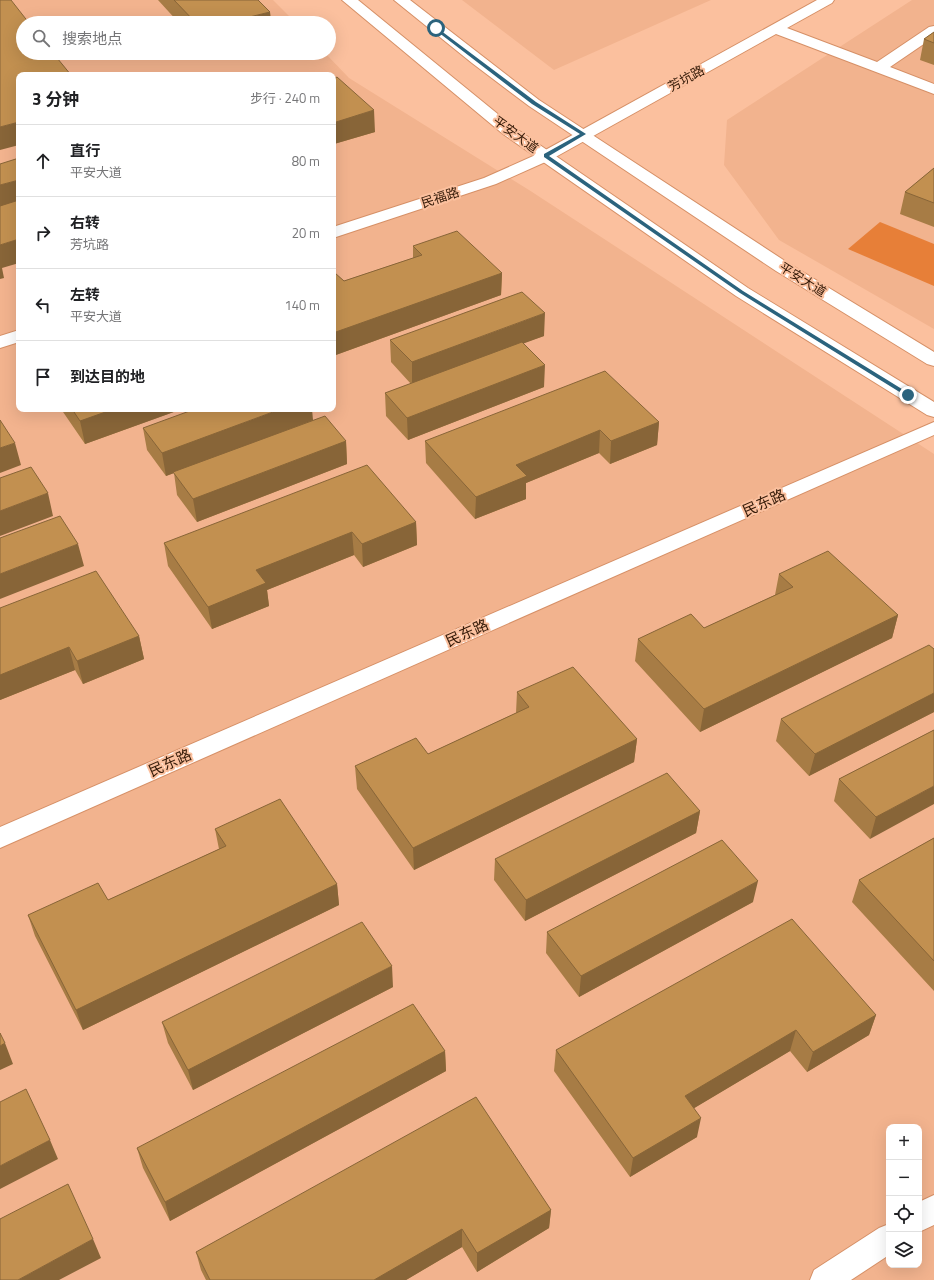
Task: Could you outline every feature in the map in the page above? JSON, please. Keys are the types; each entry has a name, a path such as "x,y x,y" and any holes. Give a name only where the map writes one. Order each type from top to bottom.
{"main road":[{"name":"平安大道","path":"349,0 509,131 742,292 934,411"},
{"name":"平安大道","path":"401,0 528,98 782,267 934,360"},
{"name":"芳坑路","path":"546,156 583,134 827,0"},
{"path":"775,29 934,89"},
{"path":"879,68 934,30"},
{"name":"民福路","path":"336,231 490,181 546,156"},
{"path":"0,342 16,337"},
{"name":"民东路","path":"0,838 934,428"},
{"path":"922,1216 934,1208"},
{"path":"825,1280 886,1240"}],"shaded area":[{"path":"0,0 273,0 289,16 16,16 16,60 332,60 349,78 529,190 934,454 934,1280 0,1280"},
{"path":"462,0 711,0 554,70"},
{"path":"912,0 934,0 934,329 779,240 724,165 727,120"},
{"path":"880,222 934,244 934,286 848,249"}],"building":[{"path":"0,0 11,0 24,16 16,16 16,60 59,60 69,72 16,72 16,123 0,127"},
{"path":"174,0 258,0 270,12 254,16 189,16"},
{"path":"934,32 934,43 924,39"},
{"path":"337,77 374,110 336,122"},
{"path":"16,159 16,181 0,185 0,164"},
{"path":"934,168 934,203 905,192"},
{"path":"16,201 16,240 0,245 0,206"},
{"path":"457,231 502,273 336,332 336,274 344,281 422,255 413,246"},
{"path":"522,292 545,313 412,362 390,340"},
{"path":"522,342 545,365 407,418 385,393"},
{"path":"605,371 659,422 611,441 600,430 516,465 527,476 476,497 425,441"},
{"path":"74,412 106,412 80,421"},
{"path":"187,412 273,412 162,453 143,428"},
{"path":"325,416 346,441 193,499 173,472"},
{"path":"0,420 15,443 0,448"},
{"path":"367,465 416,522 362,544 352,532 256,570 266,583 208,607 164,543"},
{"path":"31,467 48,493 0,511 0,478"},
{"path":"60,516 78,544 0,574 0,538"},
{"path":"828,551 898,615 704,709 638,639 691,614 704,628 793,587 779,574"},
{"path":"96,571 139,636 77,661 69,647 0,675 0,608"},
{"path":"929,645 934,649 934,693 815,754 781,719"},
{"path":"573,667 637,739 413,848 355,766 416,738 428,754 529,707 517,692"},
{"path":"934,730 934,786 876,817 839,779"},
{"path":"667,773 700,811 526,900 495,859"},
{"path":"280,799 337,884 76,1010 28,915 98,883 108,900 226,846 215,829"},
{"path":"934,838 934,961 859,880"},
{"path":"722,840 758,881 581,976 547,932"},
{"path":"792,919 876,1015 813,1052 796,1030 685,1096 701,1118 633,1158 556,1050"},
{"path":"362,922 392,966 188,1070 162,1022"},
{"path":"413,1004 445,1051 165,1202 137,1148"},
{"path":"0,1033 5,1043 0,1046"},
{"path":"26,1089 50,1140 0,1166 0,1102"},
{"path":"476,1097 551,1210 477,1253 462,1229 374,1280 210,1280 196,1252"},
{"path":"68,1184 93,1239 18,1280 0,1280 0,1219"}],"route":[{"path":"436,28 534,103 583,134 546,156 742,292 908,395"}]}
